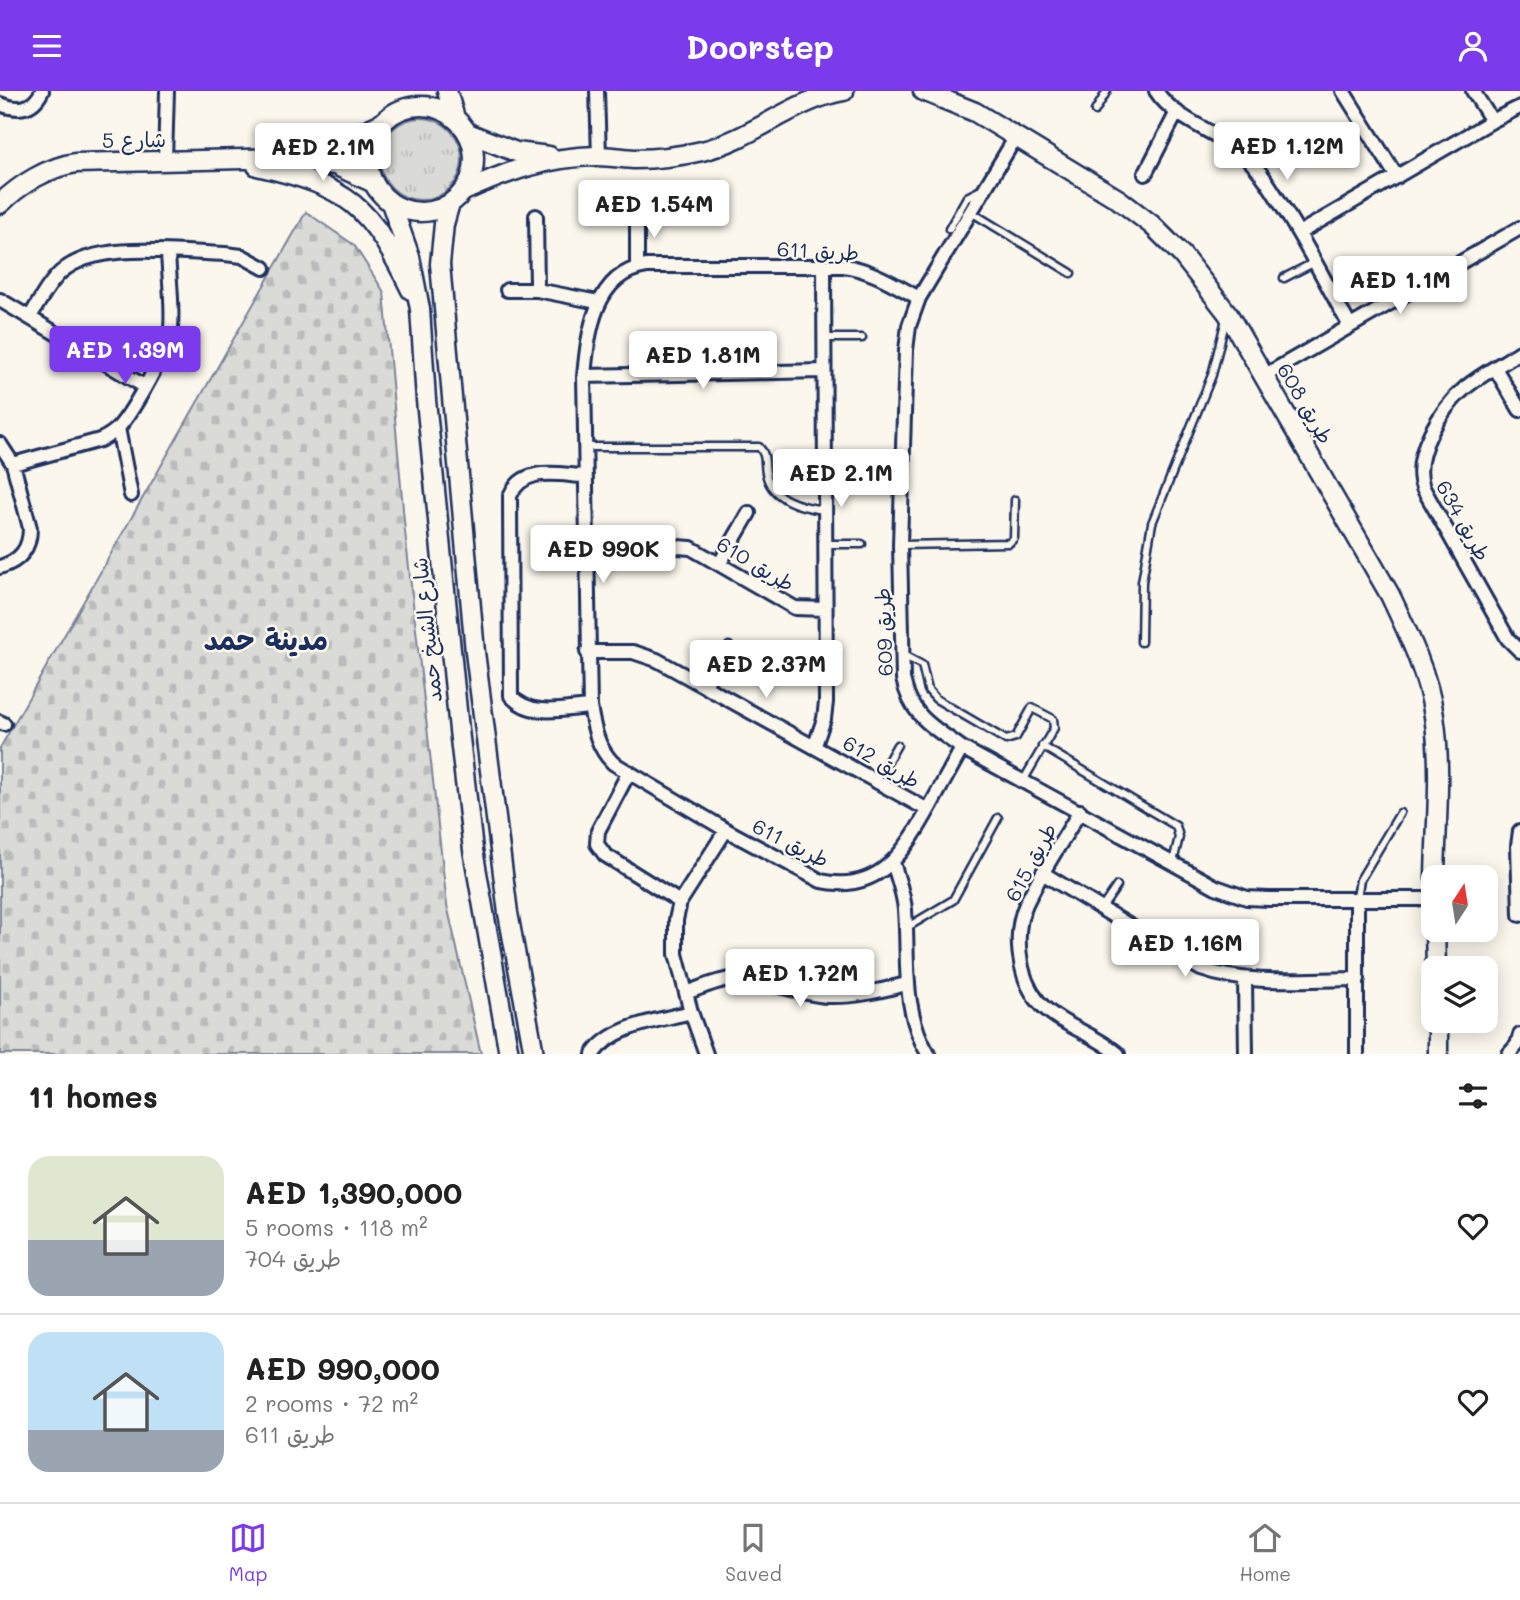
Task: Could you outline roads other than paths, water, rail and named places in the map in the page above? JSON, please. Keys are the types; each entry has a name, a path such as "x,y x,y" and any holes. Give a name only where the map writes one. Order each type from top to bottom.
{"main road":[{"path":"401,91 387,119 376,131 369,149 368,167 374,183 391,203 401,208 431,211 510,171 535,163 591,157"},
{"path":"447,91 455,118"},
{"path":"468,133 516,152 648,158 705,151 803,105 844,91"},
{"name":"طريق 608","path":"923,91 975,112 1017,135 1118,199 1152,225 1182,254 1228,314 1390,595 1421,668 1434,714 1438,765 1435,865"},
{"path":"387,119 410,107 429,106 455,118 468,133 475,157 472,175 457,197 444,225 440,264 475,652 508,913 534,1054"},
{"name":"شارع 5","path":"280,158 334,145 387,119"},
{"name":"شارع 5","path":"0,204 25,185 60,166 165,160 280,158 335,165 374,183"},
{"path":"229,160 306,178 327,186 352,202 373,222 386,240 420,309"},
{"name":"شارع الشيخ حمد","path":"391,203 410,257 420,309 460,742 473,850 509,1054"},
{"path":"1437,1033 1438,1054"}],"street":[{"path":"0,104 12,108 28,107 42,91"},
{"path":"165,160 167,91"},
{"path":"591,157 597,91"},
{"path":"1156,91 1162,100 1177,112 1245,155 1265,178 1300,233 1350,326"},
{"path":"1343,91 1397,177"},
{"path":"1474,91 1492,121"},
{"path":"1300,233 1520,107"},
{"path":"1145,174 1177,112"},
{"name":"طريق 609","path":"1017,135 919,298 909,326 900,545 903,679 907,697 916,713 962,748 1216,887 1247,898 1421,899"},
{"path":"637,213 637,267"},
{"path":"536,216 537,290"},
{"path":"1264,376 1520,228"},
{"path":"30,317 59,273 96,254 113,251 233,254 250,259 264,268"},
{"path":"13,464 100,440 118,428 162,355 169,337 171,317 168,253"},
{"name":"طريق 611","path":"919,298 860,268 824,266 637,267 622,275 609,288 598,302 590,329 583,376 590,707 598,743 613,763 726,830 821,881 836,885 855,883 876,875 893,862 906,847 962,748"},
{"name":"طريق 610","path":"815,745 824,719 826,702 824,266"},
{"path":"507,290 537,290 598,302"},
{"path":"0,300 144,386"},
{"name":"طريق 634","path":"1520,352 1466,388 1439,419 1426,447 1419,478 1508,639 1520,651"},
{"path":"1495,368 1520,410"},
{"path":"583,376 823,371"},
{"path":"118,428 131,495"},
{"path":"0,444 13,464 30,528 29,545 19,558 0,567"},
{"path":"585,475 533,474 521,479 510,496 511,695 522,705 536,711 590,707"},
{"path":"720,563 749,513"},
{"name":"طريق 610","path":"586,540 680,545 691,548 795,608 824,610"},
{"name":"طريق 612","path":"587,652 646,654 815,745 928,810"},
{"path":"629,772 598,831 597,844 605,855 681,902"},
{"name":"طريق 615","path":"1080,811 1025,905 1020,926 1020,955 1026,980 1038,1001 1118,1054"},
{"path":"706,1054 691,1012 676,954 676,920 681,902 726,830"},
{"path":"1520,831 1520,915"},
{"path":"893,862 905,906 906,984 910,1011 919,1038 928,1054"},
{"path":"1044,874 1200,969 1221,976 1245,979 1358,979"},
{"path":"1357,898 1357,1054"},
{"path":"686,993 730,979 753,980 827,996 854,995 906,984"},
{"path":"1245,979 1246,1054"},
{"path":"593,1054 601,1042 618,1033 691,1012"},
{"path":"1509,1054 1517,1045 1520,1035"}],"lane":[{"path":"1096,111 1107,91"},
{"path":"949,229 967,197 985,188"},
{"path":"971,212 1071,273"},
{"path":"1284,278 1315,262"},
{"path":"1141,642 1142,582 1152,523 1212,375 1228,314"},
{"path":"823,338 862,338"},
{"path":"584,447 759,447 765,454 766,474 777,493 800,507 824,510"},
{"path":"900,545 1009,543 1014,538 1015,499"},
{"path":"824,544 862,544"},
{"path":"708,687 729,646"},
{"path":"903,655 922,665 928,690 936,699 1006,740 1016,737 1032,708 1051,717 1055,725 1023,781"},
{"path":"877,780 897,745"},
{"path":"1042,746 1176,826 1179,837 1173,862"},
{"path":"1357,898 1360,880 1401,813"},
{"path":"906,928 953,900 999,818"},
{"path":"1102,908 1117,886"}],"district":[{"name":"مدينة حمد","path":"266,639"}]}
